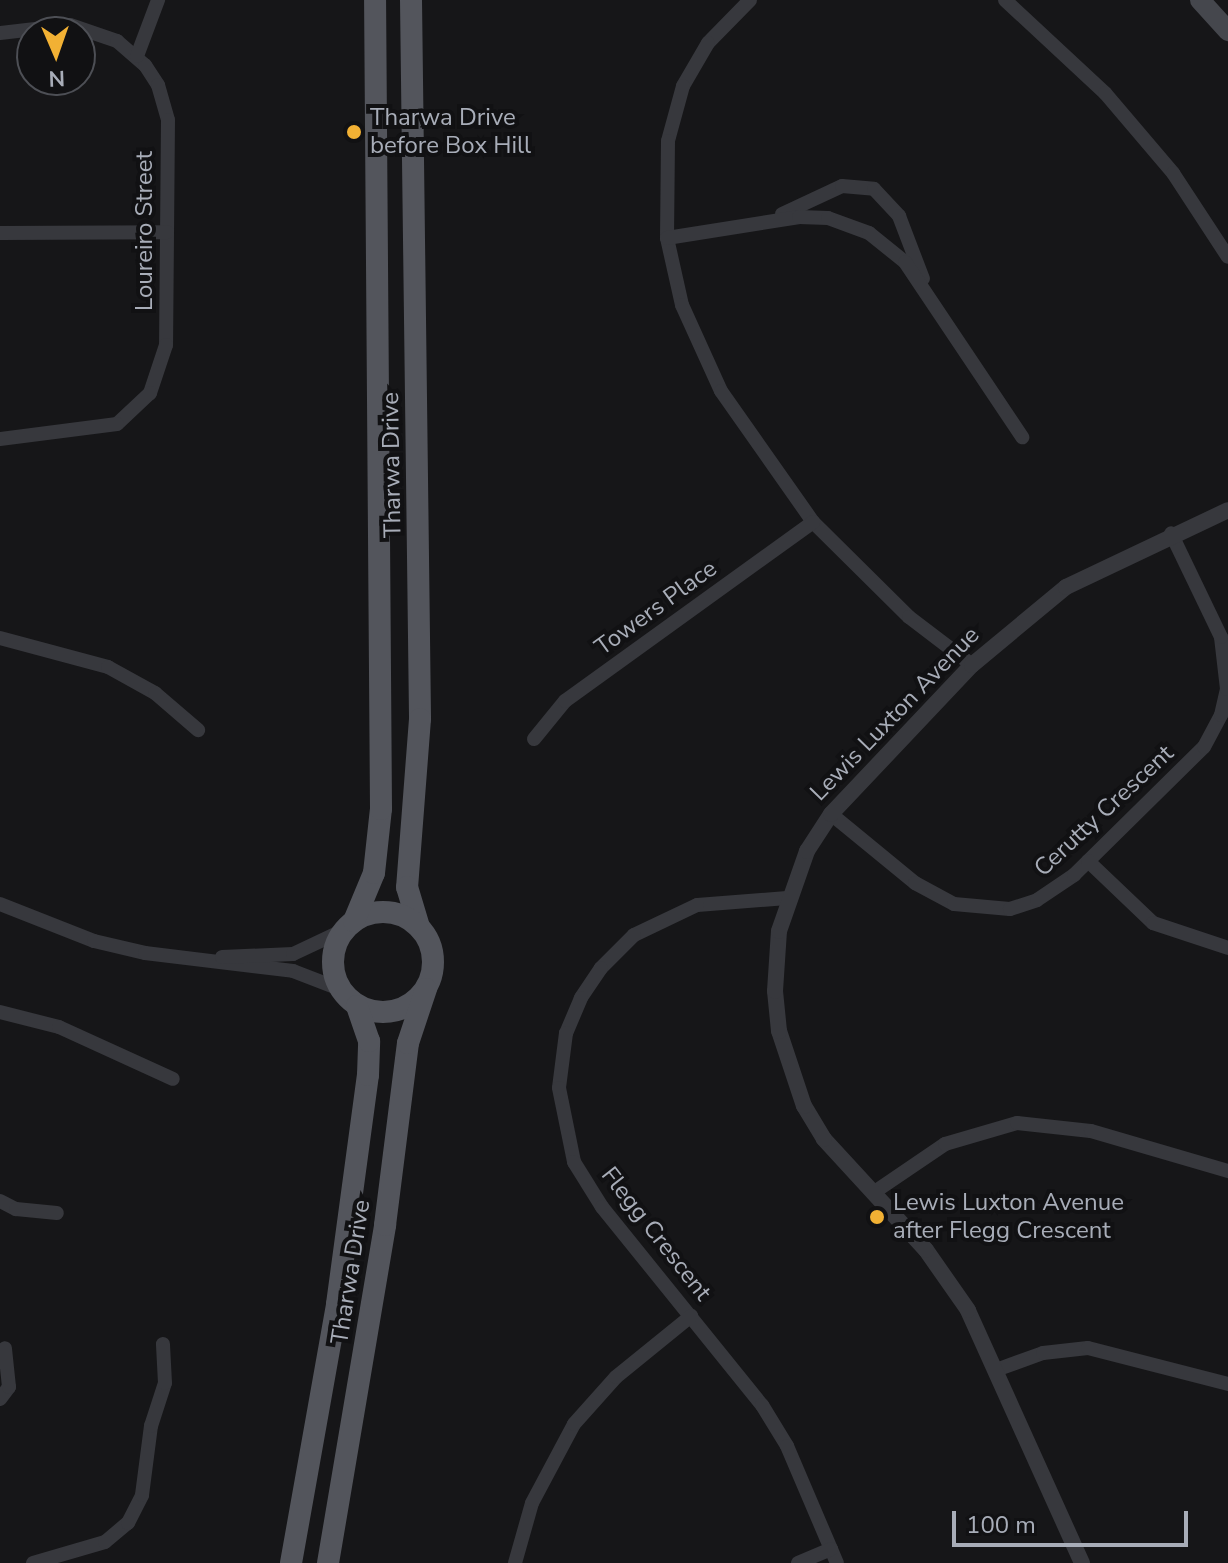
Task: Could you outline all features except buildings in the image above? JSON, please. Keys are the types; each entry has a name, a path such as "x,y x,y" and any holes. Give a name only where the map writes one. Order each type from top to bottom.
{"main road":[{"name":"Tharwa Drive","path":"349,926 374,873 381,809 375,0"},
{"name":"Tharwa Drive","path":"411,0 420,719 407,887 419,927"},
{"path":"1200,0 1228,31"},
{"path":"387,912 419,927 433,957 426,989 416,1001 387,1012 357,1006 340,989 332,959 349,926 387,912"},
{"name":"Tharwa Drive","path":"328,1563 385,1225 408,1043 426,989"},
{"name":"Tharwa Drive","path":"291,1563 337,1304 368,1075 369,1041 357,1006"}],"street":[{"path":"137,56 158,0"},
{"path":"750,0 708,43 678,99 668,141 667,238 682,305 698,348 768,464 813,522 889,600 972,665"},
{"path":"1005,0 1105,93 1173,173 1228,257"},
{"name":"Loureiro Street","path":"0,33 70,25 117,41 137,56 158,85 166,108 167,232 166,345 150,393 117,424 0,439"},
{"path":"736,227 785,213 842,186 874,189 899,216 944,319"},
{"path":"667,238 736,227 828,218 869,233 905,262 1022,437"},
{"path":"0,233 167,232"},
{"name":"Lewis Luxton Avenue","path":"1082,1563 996,1370 941,1269 824,1139 789,1070 775,991 787,898 831,814 972,665 1066,587 1171,533 1228,510"},
{"name":"Towers Place","path":"534,739 565,701 813,522"},
{"name":"Cerutty Crescent","path":"831,814 915,883 940,899 982,910 1037,900 1088,861 1204,747 1228,690 1221,637 1171,533"},
{"path":"0,638 108,667 155,693 198,730"},
{"path":"1088,861 1153,923 1228,948"},
{"name":"Flegg Crescent","path":"787,898 697,905 647,927 601,968 566,1033 559,1088 574,1162 602,1207 762,1405 787,1446 834,1556"},
{"path":"0,904 94,941 293,971 340,989"},
{"path":"198,958 293,954 349,926"},
{"path":"0,1012 59,1027 173,1079"},
{"path":"873,1193 945,1144 1017,1123 1091,1131 1228,1171"},
{"path":"0,1201 16,1209 57,1213"},
{"path":"515,1563 532,1503 574,1424 609,1384 691,1316"},
{"path":"33,1563 105,1542 128,1523 142,1495 151,1426 165,1383 163,1344"},
{"path":"0,1399 9,1387 5,1348"},
{"path":"996,1370 1043,1353 1088,1348 1228,1384"},
{"path":"798,1563 834,1556"}],"place":[{"name":"Tharwa Drive before Box Hill","path":"354,132"},
{"name":"Lewis Luxton Avenue after Flegg Crescent","path":"877,1217"}]}
